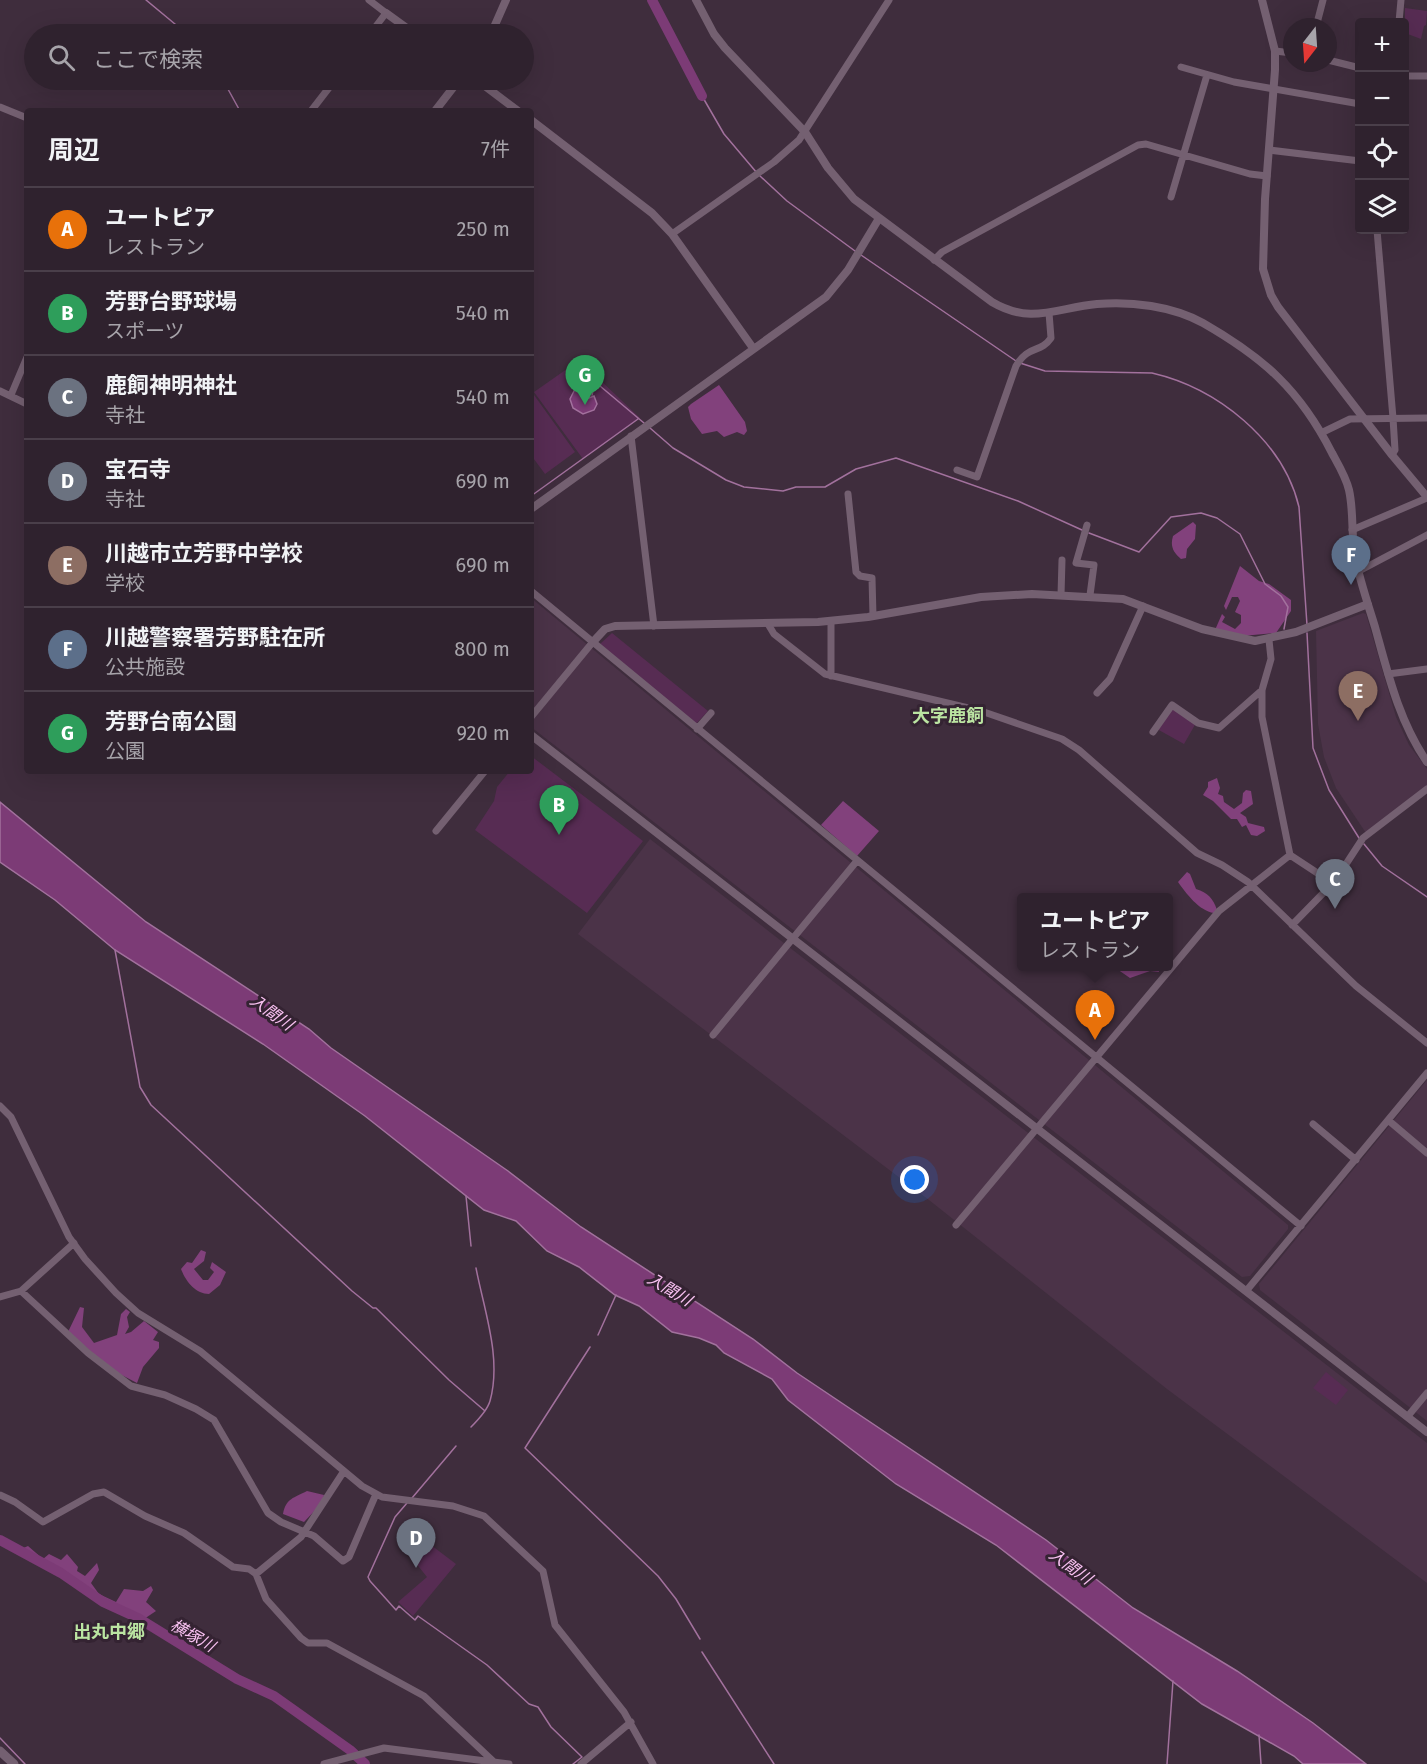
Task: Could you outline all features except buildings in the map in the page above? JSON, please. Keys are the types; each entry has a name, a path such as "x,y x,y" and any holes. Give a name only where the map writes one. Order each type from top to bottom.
{"main road":[{"path":"0,1751 14,1764"}],"street":[{"path":"369,0 401,24"},
{"path":"495,24 506,0"},
{"path":"696,0 714,34 806,132 837,181 878,220 1002,308 1024,315 1096,304 1133,304 1162,309 1199,321 1259,360 1284,381 1306,406 1348,489 1359,572 1388,674 1402,718 1427,762"},
{"path":"672,234 774,162 806,132 889,0"},
{"path":"1262,0 1275,51 1263,269 1271,295 1427,498 1352,530"},
{"path":"1318,18 1323,0"},
{"path":"1399,18 1401,0"},
{"path":"378,24 386,13"},
{"path":"1275,51 1283,52"},
{"path":"1337,62 1355,67"},
{"path":"1181,66 1207,75 1355,103"},
{"path":"1171,197 1207,75"},
{"path":"1409,76 1427,76"},
{"path":"313,108 327,90"},
{"path":"437,108 451,90"},
{"path":"491,90 515,108"},
{"path":"0,107 24,117"},
{"path":"534,122 638,201 672,234 753,348"},
{"path":"934,260 942,252 1138,145 1146,144 1250,174 1267,176"},
{"path":"1269,150 1355,161"},
{"path":"534,507 831,293 878,220"},
{"path":"1377,234 1393,418 1395,450 1392,455"},
{"path":"957,470 977,477 1016,366 1021,358 1052,338 1049,313"},
{"path":"11,395 24,364"},
{"path":"0,391 24,402"},
{"path":"1321,433 1343,421 1364,418 1427,418"},
{"path":"631,436 654,626"},
{"path":"848,494 856,572 861,576 873,578 873,616"},
{"path":"1086,525 1076,563 1094,565 1090,596"},
{"path":"1359,572 1427,535"},
{"path":"1061,595 1062,560"},
{"path":"534,594 856,862 1301,1226"},
{"path":"534,713 592,643 605,629 615,626 831,621 981,597 1012,594 1061,595 1123,599 1173,619 1231,638 1269,640 1368,604"},
{"path":"1097,693 1110,679 1143,606"},
{"path":"831,621 831,676"},
{"path":"768,624 774,634 814,667 831,676 981,711 1062,739 1079,750 1197,853 1234,872 1251,886 1356,986 1427,1043"},
{"path":"1269,640 1270,668 1262,690 1265,734 1290,855 1331,882"},
{"path":"1388,674 1427,669"},
{"path":"1153,732 1172,705 1198,723 1219,728 1262,690"},
{"path":"697,729 711,713"},
{"path":"534,737 1427,1431"},
{"path":"436,831 483,774"},
{"path":"1292,925 1331,882 1335,881 1352,851 1363,838 1427,789"},
{"path":"1173,965 1219,910 1290,855"},
{"path":"714,1035 856,862"},
{"path":"956,1225 1168,971"},
{"path":"1247,1290 1427,1073"},
{"path":"0,1106 11,1117 74,1243 109,1286 138,1313 200,1351 344,1471 376,1494 476,1512 484,1516 537,1564 546,1581 555,1625 602,1682 631,1722 653,1764"},
{"path":"1388,1120 1427,1153"},
{"path":"1312,1124 1356,1160"},
{"path":"0,1297 21,1290 74,1243"},
{"path":"21,1290 88,1353 125,1382 143,1391 165,1395 214,1420 268,1513 281,1522 305,1530 343,1562 346,1561 376,1494"},
{"path":"1408,1416 1427,1393"},
{"path":"256,1574 289,1548 305,1530 344,1471"},
{"path":"0,1496 15,1502 43,1522 93,1494 104,1492 145,1516 184,1533 233,1567 249,1569 256,1574 266,1599 301,1638 308,1643 333,1646 424,1696 493,1761"},
{"path":"581,1764 631,1722"},
{"path":"324,1764 384,1748 509,1764"}],"shaded area":[{"path":"1405,8 1427,11 1426,25 1421,39 1409,34 1409,18 1405,18"},
{"path":"584,357 599,379 640,418 583,459 534,392"},
{"path":"719,385 745,422 747,431 744,435 737,432 724,437 717,431 702,434 691,419 688,407"},
{"path":"534,395 575,452 545,474 534,459"},
{"path":"1193,522 1196,525 1195,539 1187,549 1186,558 1181,559 1173,549 1173,536"},
{"path":"1240,566 1259,581 1269,584 1291,600 1291,611 1276,633 1242,636 1215,630 1222,614 1225,617 1222,622 1235,629 1241,623 1241,615 1235,612 1240,601 1238,597 1232,597 1226,610 1224,606"},
{"path":"534,600 1288,1225 1288,1229 1250,1276 1242,1277 534,729"},
{"path":"1363,613 1366,614 1396,717 1409,745 1427,769 1427,786 1366,833 1336,788 1324,757 1318,724 1316,631"},
{"path":"612,633 708,711 696,724 600,644"},
{"path":"1172,707 1196,723 1184,744 1157,729"},
{"path":"534,758 643,841 587,913 475,830 494,801 497,787 508,774 534,774"},
{"path":"1217,778 1220,788 1218,794 1223,796 1224,802 1234,809 1242,803 1243,793 1246,790 1251,791 1253,804 1240,813 1246,817 1248,823 1264,827 1265,831 1257,836 1251,835 1246,825 1242,827 1237,819 1231,819 1213,801 1203,795 1208,782"},
{"path":"843,801 879,831 857,856 821,825"},
{"path":"650,839 1427,1443 1427,1583 1167,1389 929,1200 578,934"},
{"path":"1187,872 1196,889 1212,899 1217,910 1214,913 1198,905 1178,882"},
{"path":"1120,971 1150,971 1130,978"},
{"path":"1427,1080 1427,1421 1260,1290 1259,1284"},
{"path":"201,1250 206,1252 204,1261 194,1269 203,1280 208,1280 214,1272 210,1268 212,1262 226,1272 220,1285 209,1294 200,1292 192,1286 181,1269 187,1262 192,1263"},
{"path":"80,1307 84,1308 82,1327 94,1343 117,1335 121,1314 126,1309 130,1312 127,1317 129,1327 125,1334 144,1321 158,1332 153,1340 159,1342 159,1348 143,1367 137,1383 112,1370 68,1332"},
{"path":"1326,1372 1348,1390 1336,1405 1313,1388"},
{"path":"307,1491 324,1495 322,1503 304,1522 283,1514 288,1502"},
{"path":"427,1542 456,1564 413,1616 398,1602 427,1577 411,1557"},
{"path":"28,1546 43,1559 49,1554 61,1560 67,1554 78,1567 77,1571 85,1576 97,1563 99,1570 91,1583 99,1594 116,1602 124,1589 143,1591 151,1586 153,1590 146,1602 156,1611 141,1621 134,1618 67,1574 45,1568 24,1556 21,1549"}],"water":[{"path":"575,389 581,390 586,399 594,396 597,404 594,410 583,414 573,408 570,399"},
{"name":"入間川","path":"0,802 146,922 309,1029 331,1048 508,1171 581,1227 753,1339 797,1373 1046,1540 1133,1608 1237,1671 1313,1723 1366,1764 1303,1764 1294,1756 1202,1704 996,1545 896,1484 788,1400 772,1379 724,1353 716,1345 699,1338 672,1332 639,1306 615,1295 579,1267 547,1251 516,1221 484,1210 365,1116 263,1044 115,950 55,900 0,862"}],"waterway":[{"path":"146,0 175,24"},
{"path":"652,0 702,96"},
{"path":"228,90 238,108"},
{"path":"702,96 724,134 757,173"},
{"path":"760,176 787,201 855,251"},
{"path":"861,255 1016,361"},
{"path":"1020,363 1045,371 1152,373 1176,380 1200,391 1223,404 1244,421 1263,439 1278,460 1291,483 1299,507 1307,625"},
{"path":"592,395 593,391 600,386 644,423"},
{"path":"534,494 638,419"},
{"path":"650,428 673,448 726,480 744,487 783,491 796,487 825,487 856,469 896,458 1018,501 1082,530"},
{"path":"1089,533 1139,552 1171,517 1201,513 1217,518 1240,534 1265,584 1281,596 1288,607 1284,629"},
{"path":"1307,633 1313,748 1329,790 1359,838"},
{"path":"1364,844 1382,866 1427,897"},
{"path":"115,950 140,1087 151,1105 352,1291 376,1308 449,1380 485,1411"},
{"path":"466,1196 471,1246"},
{"path":"471,1427 489,1405 494,1368 491,1334 476,1268"},
{"path":"598,1335 616,1295"},
{"path":"590,1347 525,1448 658,1576 676,1599 700,1639"},
{"path":"412,1498 456,1446"},
{"path":"407,1503 395,1517 368,1577 370,1581 396,1610 399,1606 415,1620 418,1616 487,1665 529,1704 538,1707 551,1727 582,1757 573,1764"},
{"name":"横塚川","path":"0,1540 61,1573 103,1602 138,1618 237,1679 274,1696 350,1750 365,1764"},
{"path":"702,1652 774,1764"},
{"path":"1167,1764 1173,1681"},
{"path":"1259,1735 1261,1764"},
{"path":"0,1738 25,1764"}],"place":[{"name":"芳野台南公園","path":"585,405"},
{"name":"川越警察署芳野駐在所","path":"1351,585"},
{"name":"川越市立芳野中学校","path":"1358,721"},
{"name":"芳野台野球場","path":"559,835"},
{"name":"鹿飼神明神社","path":"1335,909"},
{"name":"ユートピア","path":"1095,1040"},
{"name":"宝石寺","path":"416,1568"}],"district":[{"name":"大字鹿飼","path":"948,716"},
{"name":"出丸中郷","path":"109,1632"}]}
